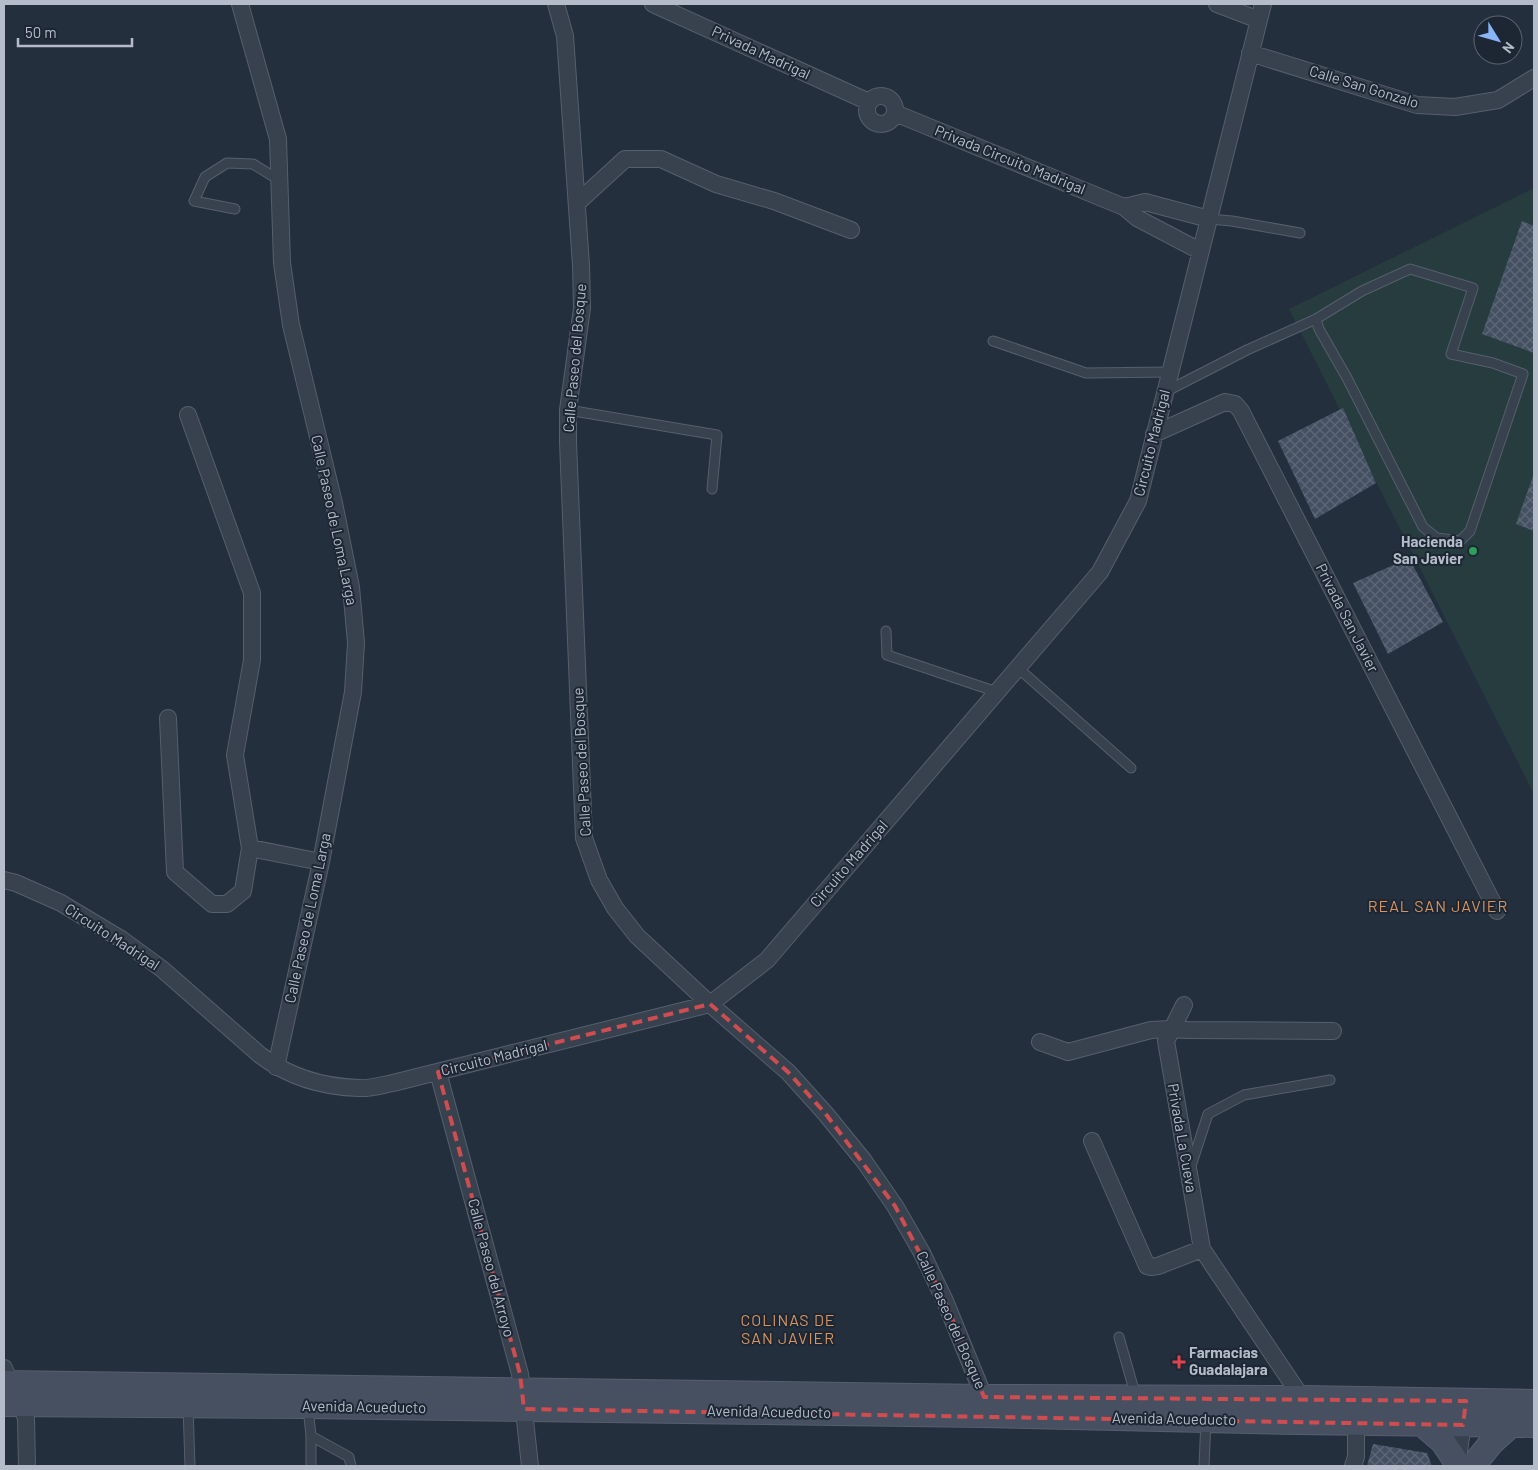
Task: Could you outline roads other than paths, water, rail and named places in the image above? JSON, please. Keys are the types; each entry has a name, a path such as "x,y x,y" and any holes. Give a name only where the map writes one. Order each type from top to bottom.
{"main road":[{"name":"Avenida Acueducto","path":"8,1388 188,1405 308,1406 523,1400"},
{"name":"Avenida Acueducto","path":"8,1388 523,1400 985,1406 1206,1420 1534,1425"},
{"name":"Avenida Acueducto","path":"985,1406 1136,1397 1534,1402"},
{"path":"1327,1422 1329,1398"},
{"path":"1422,1424 1466,1465 1510,1425"}],"street":[{"name":"Calle Paseo de Loma Larga","path":"240,4 278,139 282,263 291,325 340,531 351,587 356,643 353,692 321,862 276,1067"},
{"name":"Calle Paseo del Bosque","path":"556,4 565,36 582,265 582,308 568,410 568,442 584,838 599,880 615,908 637,936 710,1004 788,1072 825,1113 864,1161 895,1206 922,1253 945,1301 985,1406"},
{"name":"Privada Madrigal","path":"653,4 869,102 868,114 871,120 876,123 888,123 895,113"},
{"path":"1217,4 1259,20"},
{"name":"Circuito Madrigal","path":"4,880 16,883 62,903 121,939 162,969 276,1067 301,1078 326,1085 360,1088 394,1083 710,1004 767,960 1100,572 1138,501 1263,4"},
{"name":"Calle San Gonzalo","path":"1250,53 1417,105 1455,107 1498,100 1534,78"},
{"name":"Privada Circuito Madrigal","path":"895,113 1124,207 1137,218 1200,251"},
{"path":"577,203 624,159 661,159 716,184 774,201 851,230"},
{"path":"1124,207 1145,202 1209,218"},
{"name":"Privada San Javier","path":"1154,434 1225,402 1235,404 1241,411 1497,910"},
{"path":"168,718 175,872 212,904 228,904 243,891 250,848 235,755 252,660 252,593 188,415"},
{"path":"250,848 321,862"},
{"name":"Privada La Cueva","path":"1184,1005 1166,1041 1202,1249 1302,1398"},
{"path":"1040,1042 1068,1052 1151,1030 1333,1032"},
{"name":"Calle Paseo del Arroyo","path":"438,1072 520,1374 530,1466"},
{"path":"1092,1142 1147,1266 1158,1266 1202,1249"},
{"path":"8,1388 26,1418 27,1466"},
{"path":"1466,1465 1475,1401"},
{"path":"1354,1466 1356,1457 1356,1423"}],"lane":[{"path":"235,209 194,200 205,177 227,163 253,164 279,180"},
{"path":"1209,218 1300,233"},
{"path":"1165,392 1247,350 1316,319 1362,292 1410,269 1473,288 1451,354 1493,363 1523,374 1470,531 1460,541 1437,538 1423,527 1347,378 1319,329 1316,319"},
{"path":"993,341 1086,373 1170,372"},
{"path":"568,410 717,435 712,489"},
{"path":"886,631 887,655 996,692"},
{"path":"1018,668 1131,768"},
{"path":"1188,1173 1208,1114 1244,1095 1330,1080"},
{"path":"1119,1337 1136,1397"},
{"path":"188,1405 190,1466"},
{"path":"308,1406 311,1466"},
{"path":"1204,1466 1206,1420"},
{"path":"311,1436 349,1457 351,1466"}],"place":[{"name":"Hacienda San Javier","path":"1473,551"},
{"name":"Farmacias Guadalajara","path":"1179,1362"}],"district":[{"name":"REAL SAN JAVIER","path":"1438,906"},
{"name":"COLINAS DE SAN JAVIER","path":"788,1329"}]}
